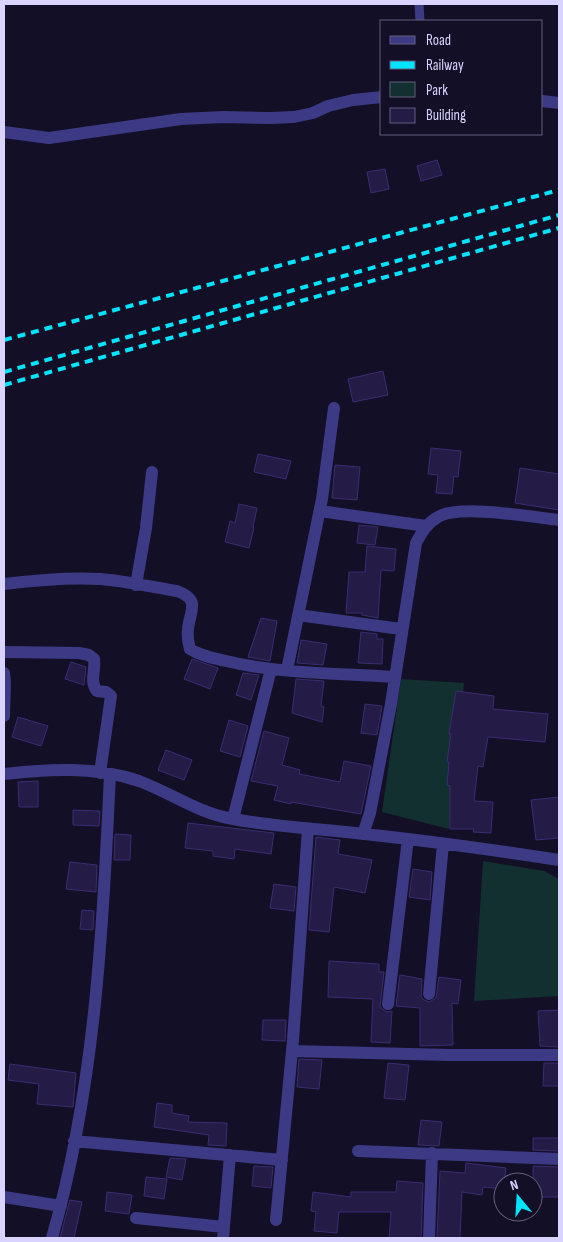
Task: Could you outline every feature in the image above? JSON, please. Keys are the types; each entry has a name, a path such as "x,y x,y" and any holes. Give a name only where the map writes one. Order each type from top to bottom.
{"street":[{"path":"4,132 49,138 182,119 294,116 353,100 380,97"},
{"path":"543,101 559,103"},
{"path":"287,670 320,511 334,408"},
{"path":"136,584 146,528 152,472"},
{"path":"363,834 370,813 391,704 401,629 416,543 426,526 439,516 454,511 469,510 559,520"},
{"path":"320,511 426,526"},
{"path":"4,584 43,579 79,578 102,579 177,591 187,594 192,602 192,616 188,629 190,649 197,654 246,666 271,669 394,677"},
{"path":"298,615 401,629"},
{"path":"4,652 79,653 89,655 94,659 95,666 93,686 97,691 106,692 110,696 111,702 105,774 108,830 97,989 91,1044 61,1206 52,1238"},
{"path":"233,819 271,669"},
{"path":"4,673 4,716"},
{"path":"4,774 70,770 105,774 138,781 194,808 233,819 408,839 559,860"},
{"path":"276,1220 292,1051 308,829"},
{"path":"388,1004 408,839"},
{"path":"429,994 443,844"},
{"path":"292,1051 439,1055 559,1055"},
{"path":"74,1141 282,1160"},
{"path":"358,1151 559,1159"},
{"path":"429,1238 432,1153"},
{"path":"136,1218 223,1233 230,1155"},
{"path":"4,1197 61,1206"}],"lane":[{"path":"419,4 420,20"}],"green space":[{"path":"401,679 464,683 449,829 382,812"},
{"path":"483,861 544,871 559,879 559,996 474,1001"}],"building":[{"path":"437,160 442,175 421,181 417,166"},
{"path":"385,169 389,189 371,193 367,172"},
{"path":"383,371 388,395 353,402 348,379"},
{"path":"431,448 461,451 458,477 454,476 452,494 436,493 438,475 428,474"},
{"path":"258,454 291,461 286,479 254,472"},
{"path":"335,465 360,467 357,500 332,498"},
{"path":"520,468 559,474 559,510 515,503"},
{"path":"239,504 257,508 249,548 225,542 230,521 235,523"},
{"path":"359,525 378,527 375,545 357,543"},
{"path":"367,546 396,549 394,571 381,570 378,618 362,615 362,613 346,613 349,572 365,572"},
{"path":"261,618 277,621 270,661 248,657"},
{"path":"361,632 377,634 377,639 383,639 382,664 358,663"},
{"path":"301,640 327,644 323,665 297,663"},
{"path":"192,659 218,668 210,689 184,679"},
{"path":"71,662 86,667 84,685 65,679"},
{"path":"243,673 259,675 251,700 236,695"},
{"path":"296,679 324,681 321,706 324,707 322,722 292,713"},
{"path":"456,691 494,696 493,709 548,714 545,742 488,737 483,767 478,766 474,801 493,802 491,833 473,832 474,829 450,829 450,786 447,785 449,762 447,762 451,734 449,734"},
{"path":"365,704 382,706 377,735 361,733"},
{"path":"18,717 48,726 41,746 12,737"},
{"path":"229,720 248,726 240,757 220,751"},
{"path":"264,731 289,738 282,765 300,770 299,774 340,782 344,761 371,766 361,814 274,800 278,786 251,781"},
{"path":"166,750 192,760 184,780 158,770"},
{"path":"38,781 38,807 19,807 18,782"},
{"path":"559,797 559,838 536,840 531,800"},
{"path":"73,810 100,811 99,826 73,825"},
{"path":"188,823 274,833 271,854 235,849 234,859 213,856 213,851 185,848"},
{"path":"115,834 131,835 130,860 114,860"},
{"path":"316,837 340,840 338,854 372,860 365,893 334,887 329,932 309,930"},
{"path":"70,862 97,865 96,892 66,889"},
{"path":"413,869 432,872 430,900 409,897"},
{"path":"274,884 296,887 294,911 270,908"},
{"path":"82,910 94,911 93,930 80,929"},
{"path":"329,961 379,964 379,972 384,972 380,1007 387,1012 392,1011 390,1043 371,1042 373,999 328,997"},
{"path":"400,975 422,979 421,997 429,1002 436,998 439,977 461,980 458,1004 452,1003 453,1045 420,1046 420,1008 396,1006"},
{"path":"559,1010 559,1047 540,1046 538,1011"},
{"path":"263,1020 286,1020 285,1041 262,1040"},
{"path":"299,1059 322,1060 319,1089 297,1087"},
{"path":"388,1063 409,1065 405,1100 384,1098"},
{"path":"544,1063 559,1063 559,1086 543,1086"},
{"path":"10,1064 76,1073 73,1107 37,1104 39,1084 8,1080"},
{"path":"157,1103 172,1105 172,1113 189,1116 188,1122 227,1123 226,1146 208,1145 209,1135 154,1127"},
{"path":"421,1120 442,1122 439,1146 418,1145"},
{"path":"533,1138 559,1138 559,1151 533,1150"},
{"path":"170,1158 186,1159 182,1180 166,1177"},
{"path":"466,1163 506,1168 505,1172 493,1172 493,1188 483,1187 482,1195 462,1192 460,1238 437,1238 440,1171 465,1173"},
{"path":"254,1166 273,1167 271,1188 252,1186"},
{"path":"533,1166 559,1167 559,1197 543,1197 543,1172 533,1172"},
{"path":"146,1177 167,1179 164,1199 144,1196"},
{"path":"397,1181 423,1183 421,1238 389,1238 391,1212 339,1212 337,1233 314,1231 316,1212 311,1211 313,1192 351,1197 351,1192 396,1192"},
{"path":"107,1192 132,1195 129,1214 105,1211"},
{"path":"70,1200 82,1202 74,1238 60,1238"}],"railway":[{"path":"4,340 559,190"},
{"path":"4,372 559,215"},
{"path":"4,385 559,228"}]}
